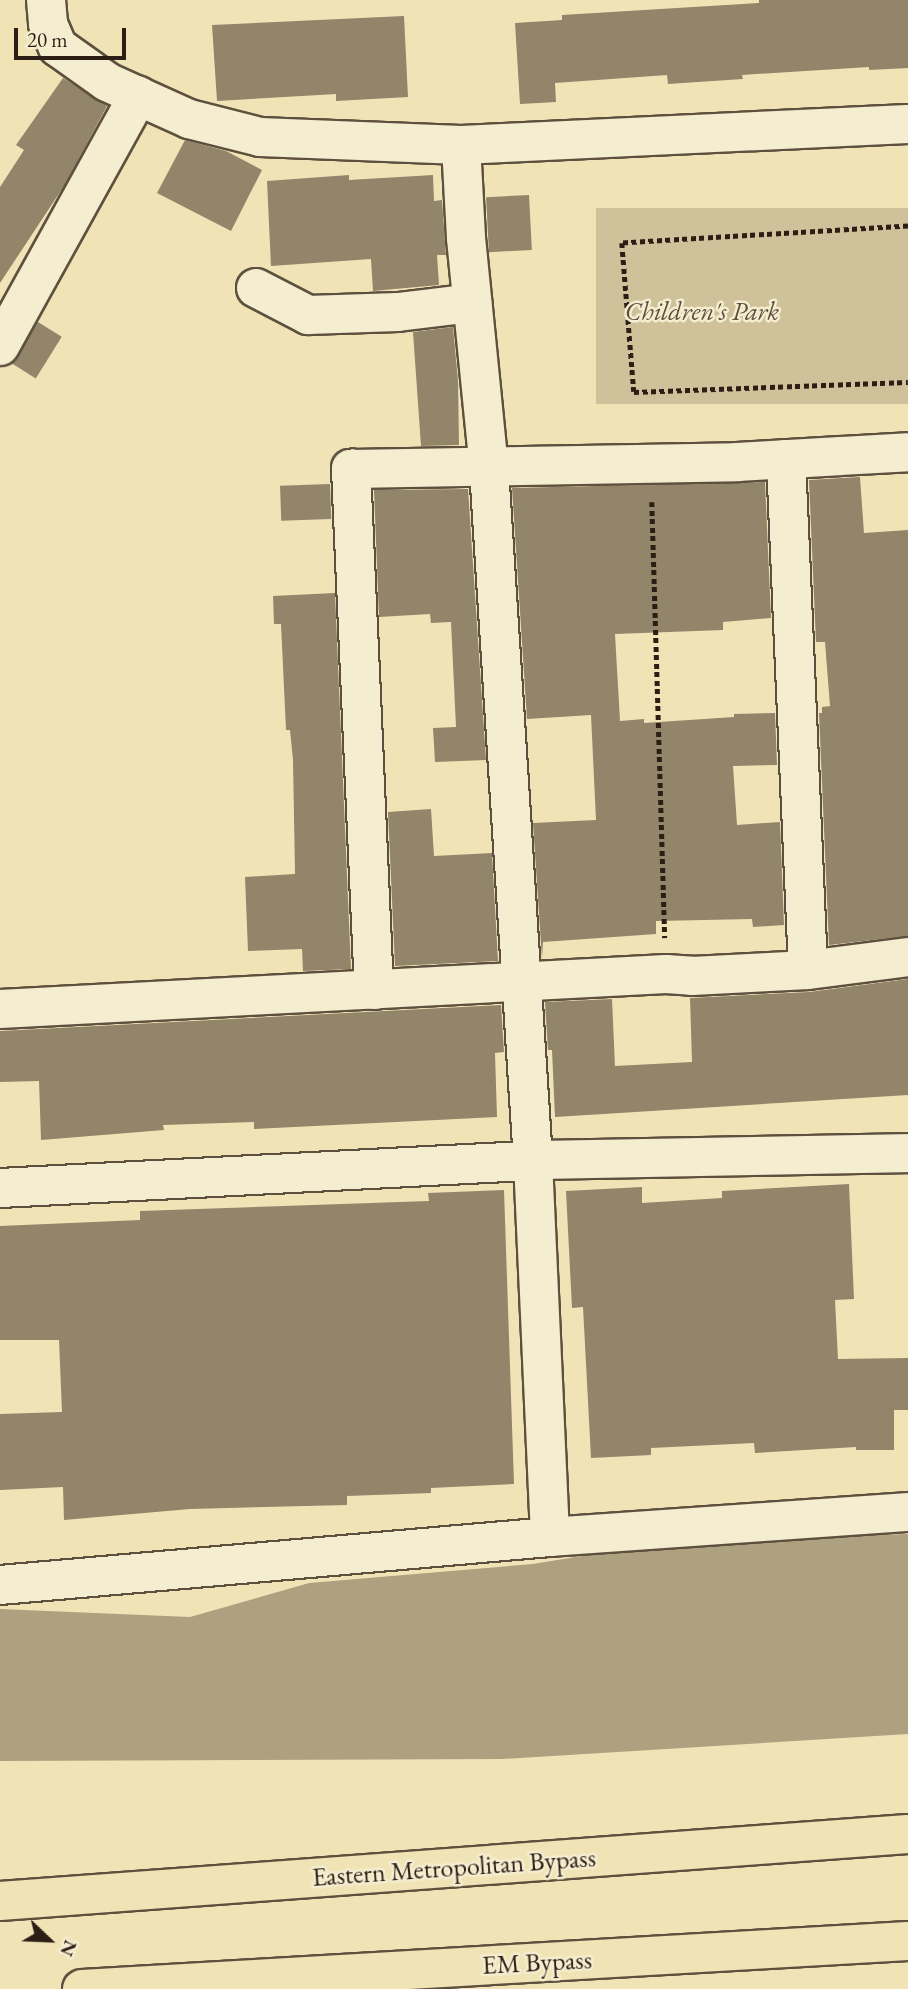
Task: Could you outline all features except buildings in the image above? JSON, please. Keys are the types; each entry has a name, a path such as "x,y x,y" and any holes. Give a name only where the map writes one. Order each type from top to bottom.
{"main road":[{"name":"Eastern Metropolitan Bypass","path":"0,1901 908,1834"},
{"name":"EM Bypass","path":"82,1989 908,1941"}],"street":[{"path":"14,0 47,12 58,47 107,82 189,119 260,137 461,145 908,124"},
{"path":"0,345 138,96"},
{"path":"461,145 472,303 489,469 533,1161 550,1537"},
{"path":"256,288 308,315 398,313 472,303"},
{"path":"374,990 351,469 489,469 786,460 908,452"},
{"path":"786,460 808,970"},
{"path":"0,1009 666,974 692,976 808,970 908,957"},
{"path":"0,1188 533,1161 908,1153"},
{"path":"0,1585 550,1537 908,1512"}],"path":[{"path":"908,226 622,243 634,392 908,382"},
{"path":"651,464 666,974"}],"green space":[{"name":"Children's Park","path":"596,208 908,208 908,404 596,404"}],"shaded area":[{"path":"908,1534 908,1734 503,1759 0,1761 0,1609 190,1617 309,1583 533,1564 678,1540"}]}
